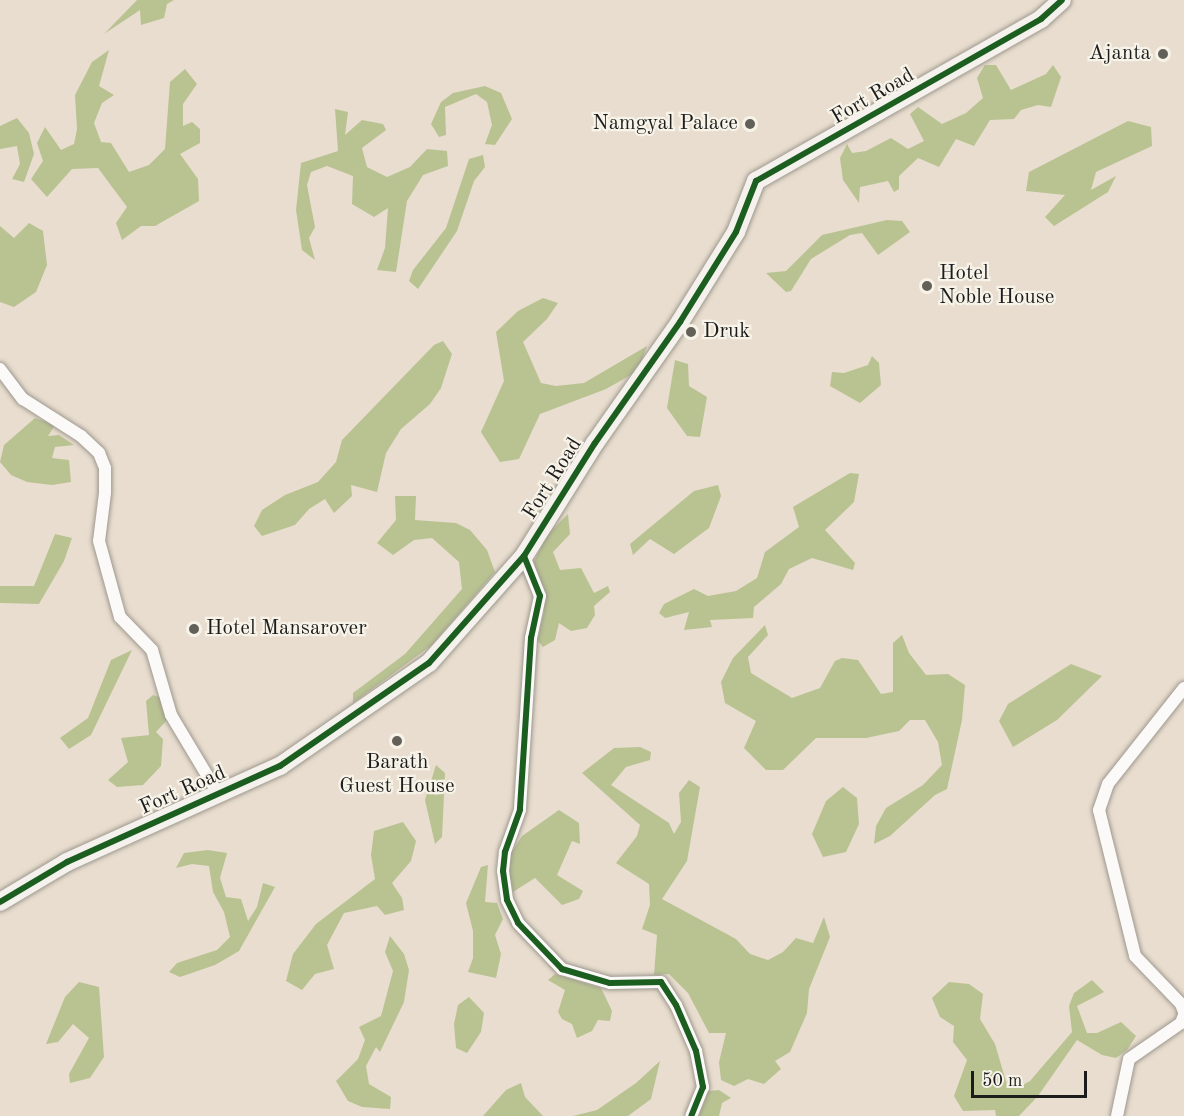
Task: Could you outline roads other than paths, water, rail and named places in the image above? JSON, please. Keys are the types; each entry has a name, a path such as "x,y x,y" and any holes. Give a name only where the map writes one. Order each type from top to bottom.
{"street":[{"name":"Fort Road","path":"0,902 67,861 217,792 280,766 429,663 524,556 596,442 680,322 736,232 756,181 1041,19 1062,0"},
{"path":"0,369 23,399 81,436 99,453 105,468 105,493 99,541 120,617 152,650 171,714 217,792"},
{"path":"524,556 540,596 531,638 520,810 505,852 503,871 507,900 518,923 562,969 610,983 661,982 676,1005 696,1051 703,1087 691,1116"},
{"path":"1117,1116 1129,1059 1181,1023 1184,1014 1181,1004 1135,956 1099,810 1108,784 1184,688"}],"place":[{"name":"Ajanta","path":"1163,54"},
{"name":"Namgyal Palace","path":"750,124"},
{"name":"Hotel Noble House","path":"927,286"},
{"name":"Druk","path":"691,332"},
{"name":"Hotel Mansarover","path":"194,629"},
{"name":"Barath Guest House","path":"397,741"}]}
